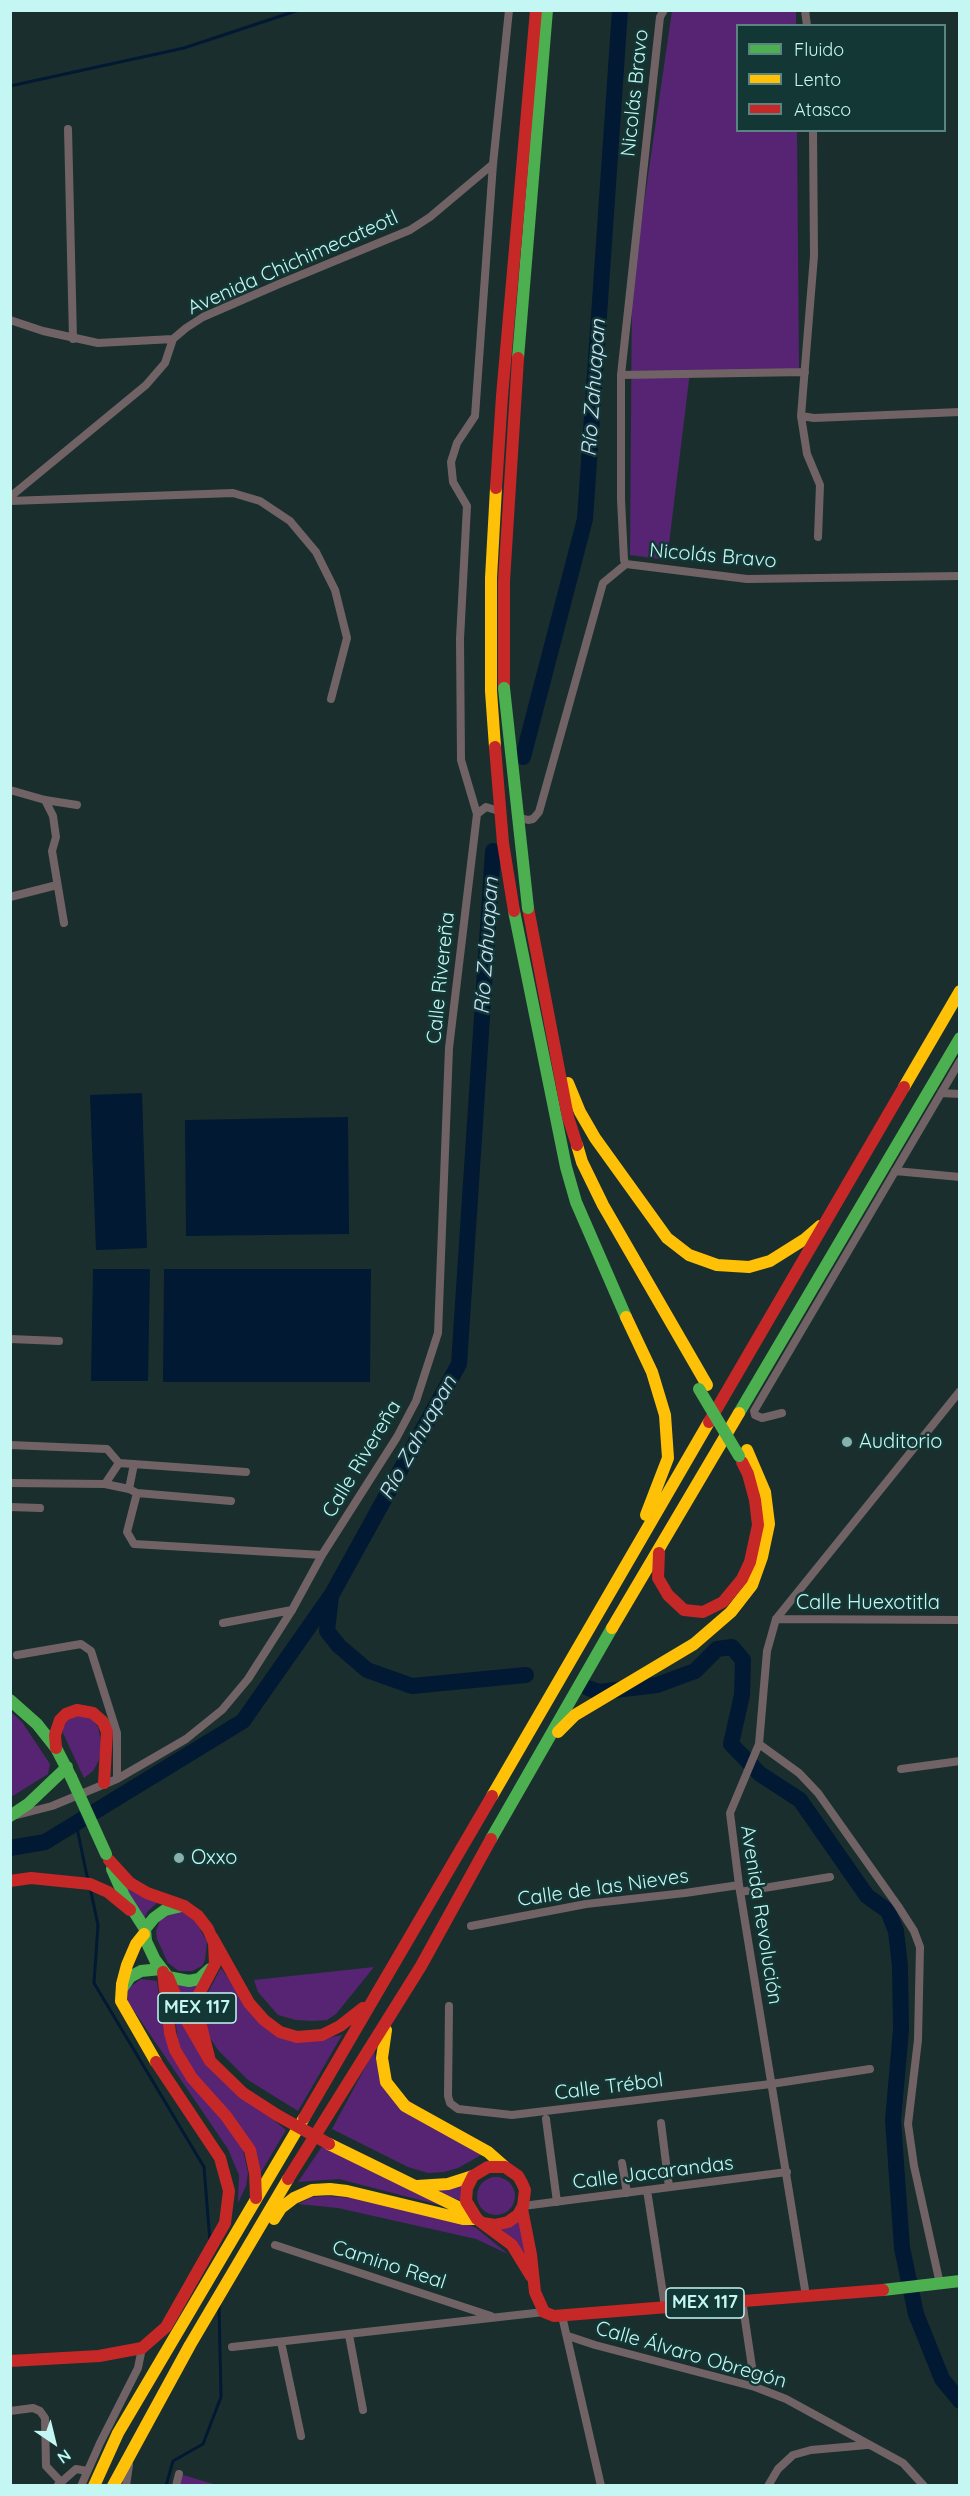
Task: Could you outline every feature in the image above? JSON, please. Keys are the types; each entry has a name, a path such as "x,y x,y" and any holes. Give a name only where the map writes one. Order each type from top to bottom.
{"main road":[{"path":"536,10 502,396 491,578 491,691 495,747 503,843 514,911 566,1167 576,1202 597,1254 652,1372 665,1415 668,1458 645,1517 645,1533"},
{"path":"547,10 520,316 504,581 504,688 528,908 568,1117 582,1162 603,1205 703,1387"},
{"path":"94,2486 118,2433 960,991"},
{"path":"113,2486 190,2345 287,2180 393,2013 538,1754 960,1038"},
{"path":"554,1050 580,1112 595,1138 667,1238 689,1256 717,1265 749,1266 770,1261 796,1245 830,1217"},
{"path":"538,1754 575,1714 694,1644 731,1612 752,1585 762,1557 769,1524 765,1492 590,1200 559,1131"},
{"path":"659,1551 658,1578 668,1595 684,1610 703,1612 723,1602 742,1579 750,1562 758,1525 755,1500 743,1453"},
{"name":"MEX 117","path":"10,1700 37,1724 56,1748 108,1857 118,1885 145,1932 185,2018 210,2061 243,2093 277,2115 477,2219 512,2245 532,2279"},
{"path":"56,1748 55,1735 60,1720 66,1714 77,1710 93,1713 103,1722 107,1732 104,1783"},
{"path":"10,1816 69,1772"},
{"name":"MEX 117","path":"108,1857 123,1877 137,1888 184,1906 198,1917 212,1936 216,1957 213,1970 199,1994 197,2010 210,2061"},
{"path":"10,1881 31,1878 90,1884 114,1895 134,1913"},
{"path":"120,1993 131,1954 145,1932 159,1914 171,1908 184,1906"},
{"path":"212,1936 249,2003 273,2027 289,2035 314,2037 331,2031 357,2013 373,1997"},
{"name":"MEX 117","path":"142,2348 166,2327 225,2223 229,2191 220,2158 135,2029 122,2005 120,1993 126,1981 147,1969 164,1972 184,1981 199,1979 211,1968 216,1957"},
{"path":"164,1972 172,2042 186,2070 226,2115 250,2150 255,2173 255,2201"},
{"path":"393,2013 384,2034 382,2058 386,2082 405,2106 488,2152 505,2167"},
{"name":"MEX 117","path":"413,2186 448,2184 473,2176 488,2167 505,2167 518,2176 525,2190 522,2208 531,2255 532,2279 539,2304 544,2312 554,2316 935,2285 960,2281"},
{"path":"473,2176 466,2195 477,2219"},
{"path":"244,2256 261,2238 281,2208 294,2198 312,2190 347,2191 463,2219 502,2224 513,2219 522,2208"},
{"path":"10,2361 99,2356 142,2348"}],"street":[{"path":"509,10 493,164 475,416 457,443 451,462 453,482 467,506 459,639 461,760 477,814 486,807 528,820 533,819 539,812 603,583 626,564"},
{"name":"Nicolás Bravo","path":"664,10 660,17 621,375 621,499 626,564 747,579 960,576"},
{"path":"68,129 72,339"},
{"path":"813,132 814,256 801,416 807,454 820,485 818,537"},
{"name":"Avenida Chichimecateotl","path":"10,499 146,385 165,363 173,339 203,317 410,230 430,217 493,164"},
{"path":"10,320 72,339 98,343 173,339"},
{"path":"621,375 805,372"},
{"path":"801,416 814,418 960,412"},
{"path":"10,499 233,494 260,501 290,521 316,552 335,590 347,638 331,699"},
{"path":"10,790 45,800 77,805"},
{"path":"45,800 53,816 56,837 52,851 64,923"},
{"name":"Calle Rivereña","path":"10,1816 52,1806 117,1779 186,1739 222,1710 248,1679 292,1610 322,1555 398,1437 416,1401 438,1333 449,1048 477,814"},
{"path":"10,897 57,885"},
{"path":"782,1413 762,1418 754,1412 960,1061"},
{"path":"941,1093 960,1094"},
{"path":"895,1171 960,1177"},
{"path":"10,1339 59,1341"},
{"name":"Avenida Revolución","path":"806,2296 739,1888 730,1814 758,1748 767,1651 776,1619 960,1391"},
{"path":"10,1445 107,1449 119,1463 246,1472"},
{"path":"105,1484 119,1463"},
{"path":"134,1464 127,1532 134,1544 322,1555"},
{"path":"10,1483 105,1484 133,1491 231,1501"},
{"path":"10,1507 40,1508"},
{"path":"223,1623 292,1610"},
{"name":"Calle Huexotitla","path":"776,1619 960,1620"},
{"path":"17,1655 81,1644 87,1646 91,1651 117,1733 117,1779"},
{"path":"758,1748 799,1773 818,1793 898,1906 914,1931 920,1947 918,2040 908,2124 935,2285"},
{"path":"902,1769 960,1761"},
{"name":"Calle de las Nieves","path":"471,1926 586,1904 830,1877"},
{"name":"Calle Trébol","path":"449,2006 448,2096 450,2103 458,2109 512,2115 771,2084 870,2069"},
{"path":"546,2120 557,2202"},
{"path":"661,2123 669,2187"},
{"path":"622,2163 627,2193"},
{"name":"Calle Jacarandas","path":"522,2208 786,2172"},
{"path":"647,2190 665,2307"},
{"name":"Camino Real","path":"275,2245 493,2317"},
{"path":"742,2300 755,2387"},
{"path":"232,2347 544,2312"},
{"path":"562,2316 601,2485"},
{"path":"349,2335 363,2410"},
{"name":"Calle Álvaro Obregón","path":"568,2336 755,2387 786,2400 903,2463 924,2486"},
{"path":"280,2342 301,2436"},
{"path":"81,2486 138,2368 142,2348"},
{"path":"10,2411 33,2408 40,2411 45,2418 46,2466 59,2484 76,2469 87,2471"},
{"path":"768,2486 778,2469 793,2455 811,2450 868,2445"},
{"path":"126,2486 132,2448"},
{"path":"176,2486 179,2474"}],"shaded area":[{"path":"672,11 796,11 796,24 736,24 736,132 797,132 799,369 690,372 667,560 630,555 632,286"},
{"path":"10,1711 22,1722 50,1764 48,1774 11,1797"},
{"path":"82,1714 92,1719 98,1727 102,1746 93,1771 84,1778 63,1733 62,1725 74,1715"},
{"path":"124,1885 158,1902 147,1912 143,1923"},
{"path":"177,1911 196,1922 207,1942 202,1966 192,1971 179,1971 168,1963 157,1939 156,1931 160,1920 164,1915"},
{"path":"374,1967 336,2014 327,2020 296,2020 278,2015 258,1992 254,1980"},
{"path":"221,1968 250,2011 313,2041 342,2035 298,2111 248,2080 218,2050 207,2033 204,2025 205,1998"},
{"path":"141,1979 157,1981 164,2032 241,2141 248,2173 246,2186 238,2203 239,2175 228,2149 128,2002 127,1989"},
{"path":"177,1984 198,1984 191,2019"},
{"path":"174,2011 196,2048 248,2100 286,2130 260,2174 180,2054"},
{"path":"374,2051 381,2080 483,2154 458,2168 428,2173 408,2167 332,2129"},
{"path":"323,2145 447,2207 339,2179 298,2182"},
{"path":"496,2177 510,2182 515,2196 510,2210 496,2215 482,2210 477,2196 482,2182"},
{"path":"463,2183 462,2201 431,2189"},
{"path":"312,2197 353,2198 465,2223 476,2228 508,2254 476,2239 338,2208 298,2204"},
{"path":"520,2216 525,2255 500,2227"},
{"path":"183,2475 217,2485 180,2486"}],"water":[{"path":"142,1093 147,1248 96,1250 90,1095"},
{"path":"348,1117 349,1234 186,1236 185,1120"},
{"path":"93,1269 150,1269 148,1381 91,1381"},
{"path":"164,1269 371,1269 370,1382 163,1382"}],"waterway":[{"path":"10,86 184,48 299,10"},
{"name":"Río Zahuapan","path":"523,757 585,519 620,10"},
{"name":"Río Zahuapan","path":"10,1848 45,1842 243,1721 332,1594 459,1364 493,851"},
{"path":"331,1596 327,1631 339,1646 367,1670 412,1686 526,1675"},
{"path":"588,1688 599,1692 657,1685 695,1671 717,1649 732,1647 743,1660 742,1695 731,1744 760,1774 800,1800 867,1896 888,1911 896,1931 900,1966 901,2030 893,2120 902,2248 916,2314 942,2379 960,2401"},
{"path":"76,1823 88,1881"},
{"path":"90,1887 98,1925 94,1983 204,2167 210,2242"},
{"path":"166,2486 173,2461 203,2444 221,2397 219,2305"}],"traffic: fast":[{"path":"518,358 547,10"},
{"path":"504,688 528,908"},
{"path":"514,911 566,1167 576,1202 626,1317"},
{"path":"739,1413 960,1038"},
{"path":"699,1389 739,1456"},
{"path":"491,1839 612,1628"},
{"path":"10,1700 37,1724 56,1748 71,1777"},
{"path":"10,1816 28,1804 67,1767"},
{"path":"71,1777 106,1854"},
{"path":"112,1869 124,1896 145,1929"},
{"path":"182,1906 165,1910 154,1918 145,1929 146,1941 155,1960 168,1977 189,1981 199,1979 210,1969"},
{"path":"123,1987 130,1977 141,1971 161,1969"},
{"path":"883,2290 960,2281"}],"traffic: slow":[{"path":"495,747 491,691 491,578 496,488"},
{"path":"904,1087 960,991"},
{"path":"568,1083 580,1112 595,1138 667,1238 689,1255 717,1265 749,1267 770,1261 805,1239 820,1226"},
{"path":"577,1145 582,1162 603,1205 707,1385"},
{"path":"626,1317 652,1372 665,1415 668,1458 646,1515"},
{"path":"612,1628 739,1413"},
{"path":"492,1796 709,1422"},
{"path":"558,1732 575,1715 694,1644 731,1612 752,1585 762,1557 769,1524 765,1492 747,1450"},
{"path":"144,1934 136,1944 127,1965 122,1984 121,2001 156,2062"},
{"path":"386,2030 382,2058 386,2082 405,2106 488,2152 505,2167"},
{"path":"94,2486 118,2433 304,2118"},
{"path":"329,2144 472,2214"},
{"path":"417,2186 448,2184 473,2176"},
{"path":"113,2486 190,2345 288,2179"},
{"path":"274,2219 281,2208 294,2198 312,2190 330,2189 463,2219 477,2219"}],"traffic: jam":[{"path":"496,488 536,10"},
{"path":"504,688 504,581 518,358"},
{"path":"495,747 503,843 514,911"},
{"path":"528,908 568,1117 577,1145"},
{"path":"709,1422 904,1087"},
{"path":"659,1553 658,1578 668,1595 684,1610 703,1612 723,1602 742,1579 750,1562 758,1525 755,1500 742,1462"},
{"path":"56,1748 55,1735 60,1720 66,1714 77,1710 93,1713 103,1722 107,1732 104,1783"},
{"path":"304,2118 492,1796"},
{"path":"288,2179 421,1966 491,1839"},
{"path":"109,1860 130,1883 147,1893 184,1906 198,1916 208,1929 214,1943 215,1964 199,1994 197,2010 210,2061"},
{"path":"10,1881 31,1878 90,1884 108,1892 130,1910"},
{"path":"212,1937 249,2003 264,2020 280,2032 297,2037 322,2035 340,2026 363,2008"},
{"path":"163,1972 170,2033 175,2050 192,2078 226,2116 250,2150 255,2173 256,2198"},
{"path":"168,1977 185,2018 210,2061 243,2093 277,2115"},
{"path":"10,2361 99,2356 142,2348 166,2327 225,2223 229,2191 220,2158 156,2062"},
{"path":"277,2115 329,2144"},
{"path":"483,2223 495,2225 508,2222 518,2215 523,2206 525,2190 522,2183 518,2176 505,2167 488,2167 473,2176 467,2188 466,2201 477,2219 512,2245 531,2276"},
{"path":"522,2209 535,2292 544,2312 554,2316 883,2290"}],"place":[{"name":"Auditorio","path":"847,1442"},
{"name":"Oxxo","path":"179,1858"}]}
